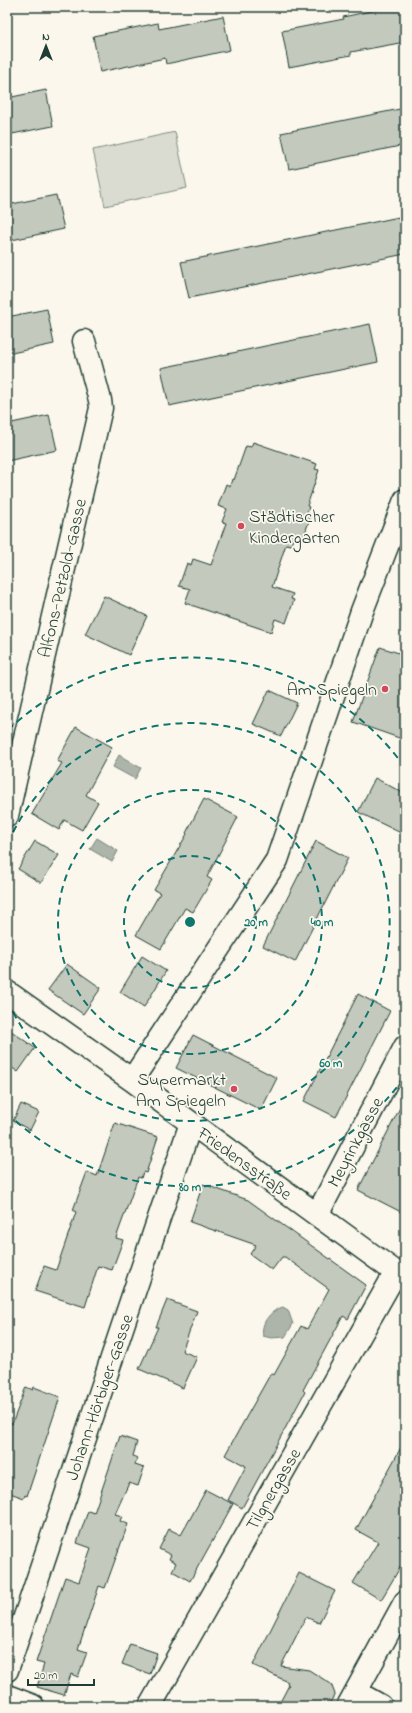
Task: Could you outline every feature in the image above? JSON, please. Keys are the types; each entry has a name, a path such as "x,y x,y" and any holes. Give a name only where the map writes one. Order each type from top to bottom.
{"street":[{"name":"Alfons-Petzold-Gasse","path":"7,816 101,408 84,341"},
{"path":"132,1080 277,860 362,610 405,500"},
{"name":"Friedensstraße","path":"7,992 132,1080 401,1276"},
{"name":"Meyrinkgasse","path":"317,1215 405,1047"},
{"name":"Johann-Hörbiger-Gasse","path":"7,1670 191,1123"},
{"name":"Tilgnergasse","path":"150,1706 401,1276"},
{"path":"381,1706 352,1699 405,1602"},
{"path":"7,1696 33,1706"}],"shaded area":[{"path":"175,132 187,188 105,206 93,150"},
{"path":"119,755 141,768 135,779 113,767"},
{"path":"97,838 118,851 112,862 90,849"},
{"path":"283,1307 288,1310 293,1324 285,1337 271,1338 263,1336 263,1326 267,1318 274,1311"}],"building":[{"path":"390,7 405,7 405,42 351,52 351,55 289,67 282,31 344,19 343,17"},
{"path":"223,16 230,50 166,64 165,58 100,72 93,36 158,23 159,29"},
{"path":"46,90 53,126 7,135 7,98"},
{"path":"405,108 405,145 289,169 281,133"},
{"path":"56,195 64,229 7,241 7,205"},
{"path":"399,217 405,243 405,254 189,298 181,262"},
{"path":"47,309 54,344 7,354 7,317"},
{"path":"370,324 378,362 169,406 161,368"},
{"path":"49,415 57,450 7,461 7,424"},
{"path":"253,442 317,464 315,469 319,470 307,506 309,507 307,513 311,515 304,536 295,533 291,545 286,544 272,587 293,594 291,599 294,600 286,623 275,619 271,632 185,603 190,589 179,586 187,563 191,565 193,559 211,565 226,523 222,522 227,509 218,506 226,484 230,486 232,479 234,480 246,446 251,447"},
{"path":"104,596 147,616 129,655 85,634"},
{"name":"Am Spiegeln","path":"380,647 405,655 405,740 353,722"},
{"path":"269,690 297,703 281,736 253,724"},
{"path":"76,727 112,747 86,795 98,802 82,830 64,820 59,830 32,814 62,763 57,761"},
{"path":"375,778 405,794 405,835 358,812"},
{"path":"204,799 238,817 207,877 212,880 193,912 185,908 161,949 136,935 160,893 154,890 187,834 186,833"},
{"path":"35,841 59,855 41,883 18,869"},
{"path":"316,841 348,858 295,962 263,946"},
{"path":"142,956 166,971 144,1007 120,992"},
{"path":"67,964 101,988 83,1014 48,990"},
{"path":"358,994 390,1011 336,1117 304,1101"},
{"path":"7,1028 35,1048 18,1072 7,1064"},
{"path":"193,1035 277,1078 261,1110 176,1068"},
{"path":"405,1098 405,1214 358,1190"},
{"path":"21,1104 39,1112 30,1130 13,1121"},
{"path":"115,1123 158,1137 146,1173 143,1172 141,1178 138,1177 116,1238 123,1240 112,1270 98,1266 85,1307 35,1291 44,1266 56,1270 76,1212 73,1210 87,1172 97,1176"},
{"path":"203,1184 248,1200 366,1285 348,1319 343,1316 303,1390 305,1392 242,1508 228,1500 246,1466 225,1455 271,1373 274,1375 301,1326 307,1329 329,1289 285,1257 282,1257 272,1270 250,1254 256,1245 190,1222"},
{"path":"167,1300 197,1311 182,1351 197,1357 183,1388 139,1369 158,1327 156,1327"},
{"path":"26,1387 33,1390 34,1387 60,1397 27,1496 25,1495 24,1498 7,1492 7,1422 12,1424"},
{"path":"120,1436 137,1442 133,1456 137,1458 135,1465 144,1468 138,1486 129,1483 115,1514 122,1516 120,1521 128,1524 105,1588 99,1586 78,1649 87,1652 78,1677 71,1674 64,1695 37,1687 44,1664 36,1662 65,1577 79,1582 91,1548 77,1543 88,1511 94,1513"},
{"path":"405,1440 405,1559 381,1600 353,1583 378,1542 356,1530"},
{"path":"206,1490 233,1504 190,1581 172,1571 176,1563 169,1559 171,1555 159,1549 169,1529 181,1535"},
{"path":"299,1573 335,1591 319,1623 306,1617 281,1666 309,1670 331,1684 335,1694 328,1706 278,1706 289,1685 287,1684 288,1682 253,1665"},
{"path":"130,1644 157,1653 150,1674 122,1664"}],"place":[{"name":"Städtischer Kindergarten","path":"241,526"},
{"name":"Am Spiegeln","path":"385,689"},
{"name":"Supermarkt Am Spiegeln","path":"234,1089"}]}
